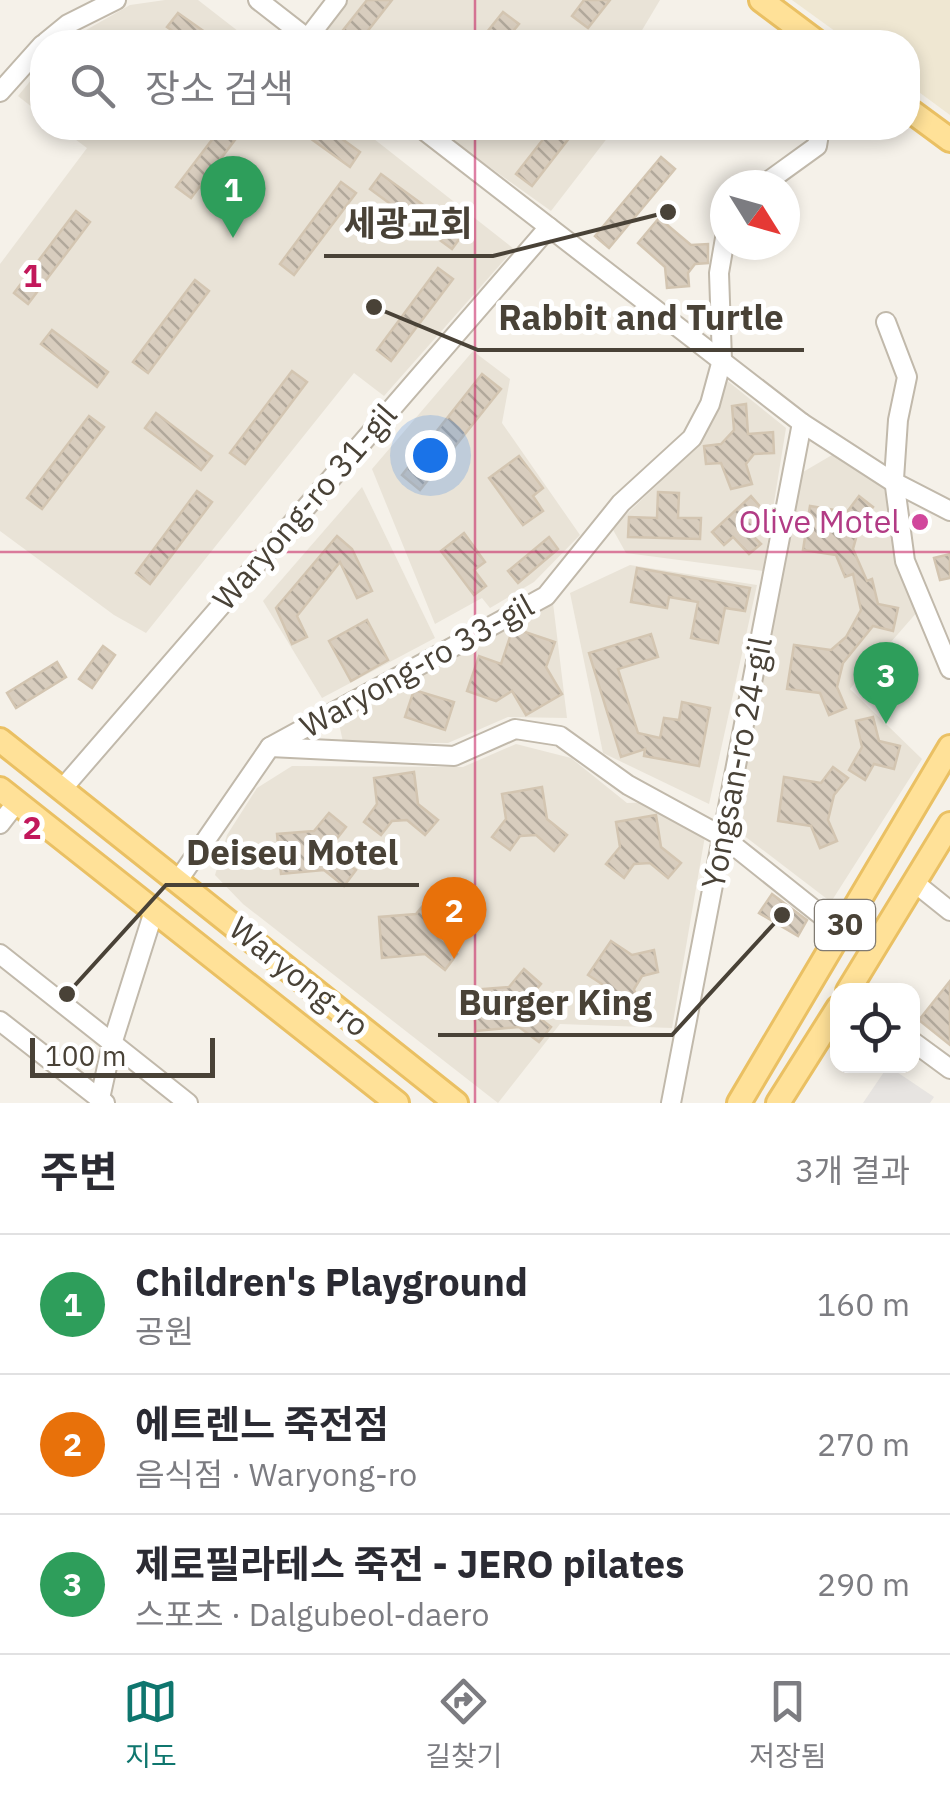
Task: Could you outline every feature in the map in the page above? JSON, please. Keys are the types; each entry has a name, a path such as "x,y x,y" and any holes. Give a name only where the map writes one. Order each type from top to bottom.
{"main road":[{"path":"761,0 801,30"},
{"path":"920,117 950,140"},
{"name":"Waryong-ro","path":"0,740 456,1103"},
{"name":"30","path":"739,1103 950,747"},
{"name":"Waryong-ro","path":"8,795 389,1101"},
{"name":"30","path":"852,983 950,824"},
{"path":"778,1103 830,1021"}],"street":[{"path":"61,30 116,0"},
{"path":"258,0 296,30"},
{"path":"317,30 337,0"},
{"path":"0,92 30,59"},
{"path":"437,140 802,424 894,482 950,511"},
{"path":"784,170 817,146 818,140"},
{"name":"Waryong-ro 31-gil","path":"62,788 549,227"},
{"name":"Waryong-ro 33-gil","path":"180,880 270,747 546,596 621,503 692,438 710,404 722,360 721,260"},
{"path":"886,322 907,377 898,420 894,482 906,561 950,670"},
{"name":"Yongsan-ro 24-gil","path":"671,1103 802,424"},
{"path":"270,747 454,756 515,729 560,736 628,785 722,837 841,932"},
{"path":"0,824 8,795"},
{"path":"915,884 950,911"},
{"path":"0,1021 102,1102 112,1044 154,911"},
{"path":"0,954 188,1103"},
{"path":"920,1047 950,1069"}],"shaded area":[{"path":"198,0 237,30 86,30 130,5"},
{"path":"347,0 660,0 642,30 327,30"},
{"path":"792,0 950,0 950,115 920,93 920,30 833,30"},
{"path":"30,82 30,106 18,96"},
{"path":"76,140 375,140 514,249 384,396 354,373 146,633 114,615 0,531 0,264 87,148"},
{"path":"452,140 606,140 551,211"},
{"path":"473,351 510,379 502,423 580,535 534,582 490,608 482,598 435,624 372,469"},
{"path":"725,379 786,428 763,571 626,553 612,528 698,446"},
{"path":"832,455 884,488 897,562 918,611 850,689 922,759 831,902 734,828 803,472"},
{"path":"362,487 435,638 322,698 263,601"},
{"path":"630,565 757,585 709,804 603,753 570,593"},
{"path":"553,603 567,718 508,717 448,743 343,742 338,719"},
{"path":"516,744 571,758 627,803 664,802 705,836 672,1028 560,1024 498,1103 243,904 215,875 227,835 257,788 292,766 463,767"},
{"path":"883,1073 898,1073 934,1097 930,1103 863,1103"}],"building":[{"path":"367,0 392,0 368,30 343,30"},
{"path":"584,0 610,0 588,28 572,16"},
{"path":"503,12 519,24 514,30 489,30"},
{"path":"178,13 202,30 171,30 167,27"},
{"path":"212,140 235,140 191,198 176,187"},
{"path":"313,140 344,140 360,152 350,167"},
{"path":"543,140 568,140 532,186 516,174"},
{"path":"661,157 675,169 609,248 595,236"},
{"path":"381,174 463,234 452,249 370,189"},
{"path":"341,182 356,193 294,275 280,264"},
{"path":"76,211 90,222 28,304 14,293"},
{"path":"659,218 691,245 708,244 708,263 695,264 688,273 689,286 667,288 665,267 638,243"},
{"path":"438,268 453,279 391,361 377,350"},
{"path":"195,280 209,291 148,373 133,362"},
{"path":"52,330 108,372 97,387 41,344"},
{"path":"292,371 307,382 245,464 230,453"},
{"path":"482,374 501,389 420,490 402,475"},
{"path":"746,404 748,434 773,432 774,453 754,454 746,464 752,484 731,489 721,463 706,464 704,446 721,444 734,430 732,406"},
{"path":"156,413 212,456 201,470 145,428"},
{"path":"89,416 104,427 42,509 27,498"},
{"path":"519,456 543,488 533,496 543,511 523,525 489,478"},
{"path":"197,491 212,502 150,584 136,573"},
{"path":"658,492 679,493 678,518 701,518 700,539 628,537 629,517 657,518"},
{"path":"751,496 770,518 752,535 761,544 749,554 733,537 724,545 712,532"},
{"path":"859,496 873,507 860,524 853,549 867,581 872,579 878,604 898,608 893,631 873,626 843,663 837,687 846,708 829,715 820,693 787,689 794,645 831,650 846,637 861,610 853,574 845,577 836,555 803,550 810,506 847,512"},
{"path":"464,533 485,562 474,570 486,586 474,595 441,551"},
{"path":"337,536 352,549 372,591 357,598 340,562 297,616 307,637 292,644 276,608"},
{"path":"549,537 558,549 518,583 508,571"},
{"path":"950,554 950,578 940,580 934,558"},
{"path":"637,568 750,588 745,611 725,608 718,643 691,638 698,602 669,597 667,608 631,602"},
{"path":"367,620 388,660 351,681 329,641"},
{"path":"513,628 555,642 546,667 562,694 526,715 512,691 496,701 467,691 479,656 501,664"},
{"path":"651,634 658,657 618,669 638,733 660,738 664,718 679,720 682,702 710,708 699,766 644,756 645,749 621,757 589,653"},
{"path":"103,646 115,655 92,688 79,679"},
{"path":"57,662 66,677 16,708 7,693"},
{"path":"414,690 454,702 445,730 405,717"},
{"path":"873,717 879,741 900,746 894,769 874,764 865,780 849,770 862,747 856,721"},
{"path":"833,767 848,778 834,795 828,820 837,841 820,848 811,826 778,821 784,777 821,783"},
{"path":"414,772 418,804 438,820 425,835 407,820 392,821 381,835 364,822 377,804 374,778"},
{"path":"542,787 547,819 567,835 554,851 536,835 520,836 510,850 492,837 506,819 502,794"},
{"path":"329,813 346,827 335,841 337,856 356,870 344,886 324,870 281,874 277,834 314,831"},
{"path":"656,815 661,847 681,863 668,878 650,863 634,864 624,878 606,864 620,847 616,822"},
{"path":"772,894 807,920 798,936 759,913"},
{"path":"430,897 447,911 436,924 438,939 457,954 445,970 425,954 382,958 379,917 416,914"},
{"path":"611,941 632,955 654,950 658,972 642,976 634,989 640,1012 621,1017 614,992 588,975"},
{"path":"524,969 541,984 530,997 532,1012 551,1027 539,1042 519,1027 476,1031 472,990 509,987"},
{"path":"950,981 950,1045 920,1019"}],"place":[{"name":"세광교회","path":"668,212"},
{"name":"Children's Playground","path":"233,238"},
{"name":"Rabbit and Turtle","path":"374,307"},
{"name":"Olive Motel","path":"920,522"},
{"name":"제로필라테스 죽전 - JERO pilates","path":"886,724"},
{"name":"Burger King","path":"782,915"},
{"name":"에트렌느 죽전점","path":"454,959"},
{"name":"Deiseu Motel","path":"67,994"}]}
